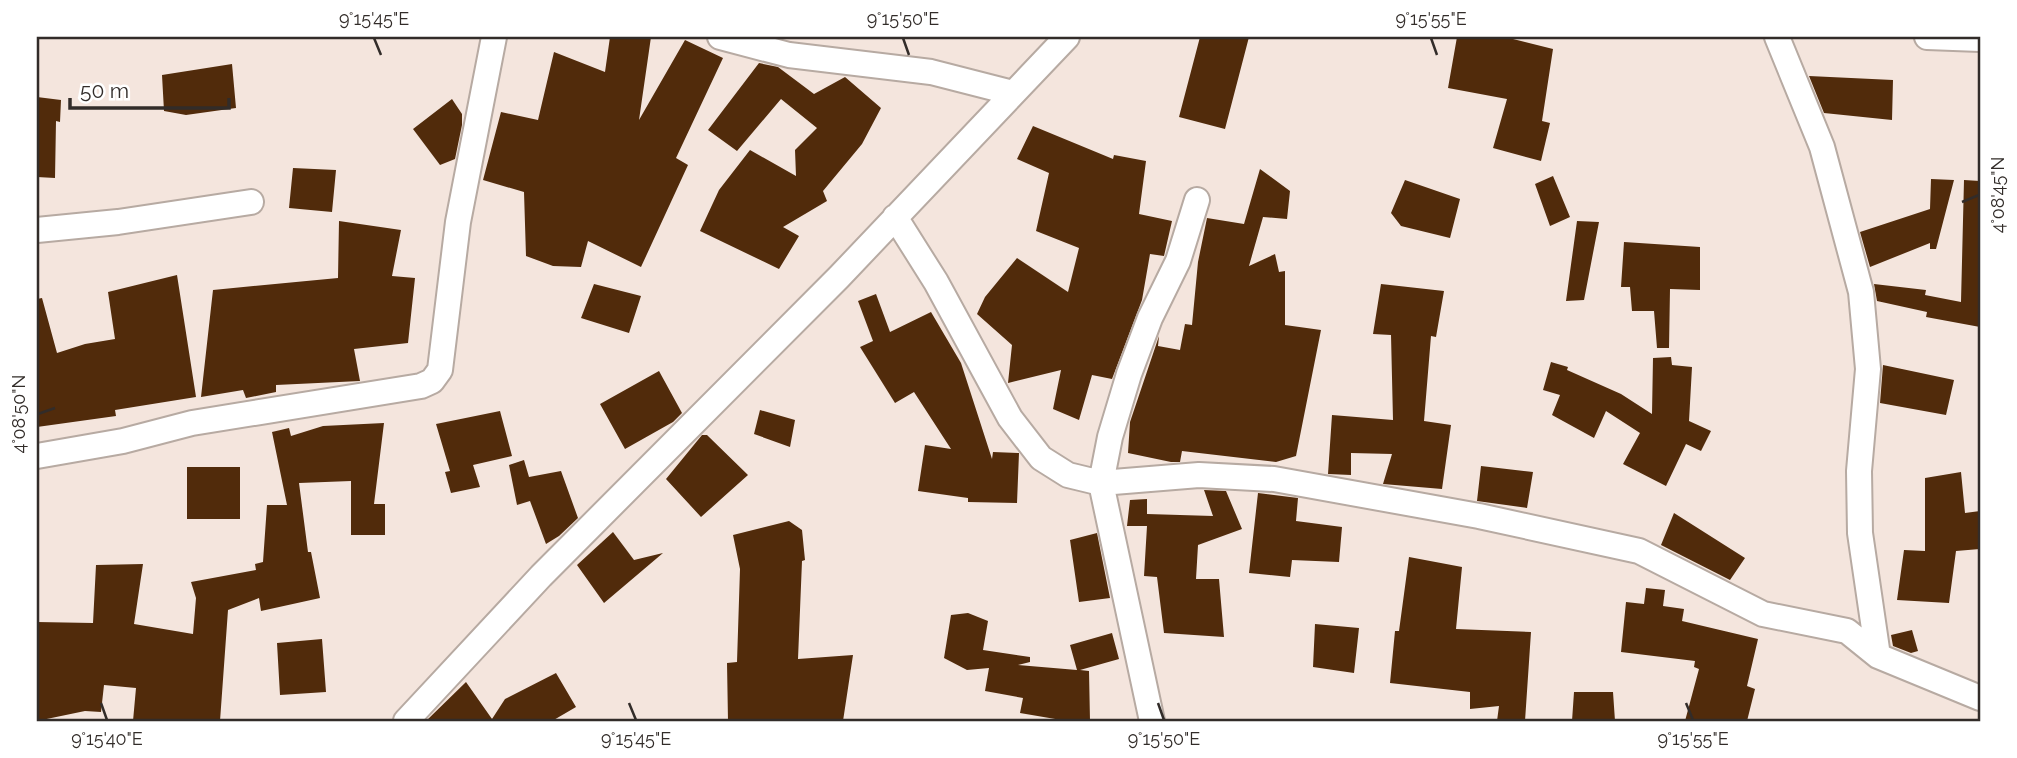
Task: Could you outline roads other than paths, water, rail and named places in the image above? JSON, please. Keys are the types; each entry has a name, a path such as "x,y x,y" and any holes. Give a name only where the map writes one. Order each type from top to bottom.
{"street":[{"path":"37,456 122,441 192,423 421,386 432,381 440,370 458,222 494,37"},
{"path":"720,37 789,55 931,72 1013,93"},
{"path":"406,721 541,576 895,218 1067,37"},
{"path":"1777,37 1822,147 1861,292 1868,369 1859,471 1860,533 1878,656"},
{"path":"1927,37 1980,39"},
{"path":"1152,721 1101,483 1110,437 1129,374 1150,318 1178,261 1197,200"},
{"path":"37,230 118,222 251,202"},
{"path":"895,218 936,282 1010,418 1041,458 1068,475 1101,483 1199,475 1274,479 1479,516 1639,551 1763,614 1847,631 1878,656 1980,698"}]}
